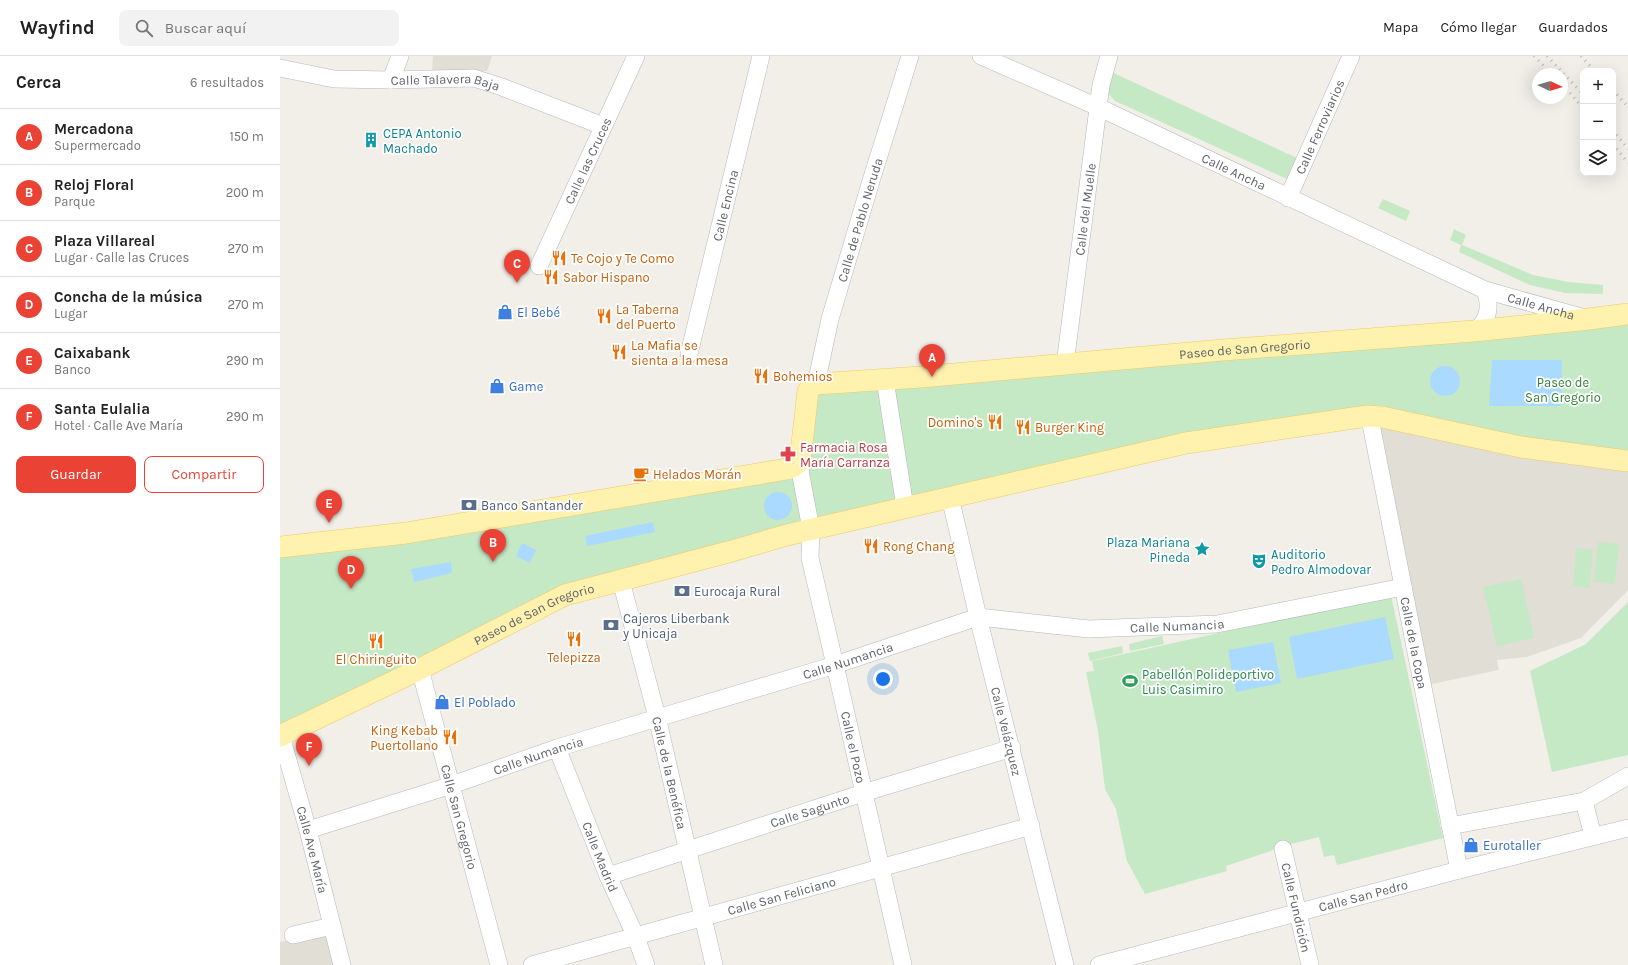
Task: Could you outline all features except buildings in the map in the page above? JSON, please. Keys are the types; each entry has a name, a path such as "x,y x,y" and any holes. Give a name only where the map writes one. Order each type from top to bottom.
{"main road":[{"name":"Paseo de San Gregorio","path":"816,384 885,380 1223,350 1474,331 1628,314"},
{"path":"280,548 406,532 796,469 808,391 816,384"},
{"name":"Paseo de San Gregorio","path":"280,736 420,669 564,595 621,581 810,527 905,508 1186,443 1368,416 1382,416 1520,447 1628,461"}],"street":[{"path":"391,80 400,56"},
{"name":"Calle las Cruces","path":"539,266 636,56"},
{"name":"Calle Encina","path":"689,354 762,56"},
{"name":"Calle de Pablo Neruda","path":"816,384 830,318 910,56"},
{"name":"Calle Ancha","path":"981,56 1098,106 1288,198 1489,292 1588,319"},
{"name":"Calle del Muelle","path":"1065,364 1100,85 1109,56"},
{"name":"Calle Ferroviarios","path":"1288,198 1351,56"},
{"name":"Calle Talavera Baja","path":"280,68 334,79 391,80 474,78 502,87 603,126"},
{"name":"Calle Ancha","path":"1489,292 1536,325"},
{"name":"Calle Ancha","path":"1474,331 1480,327 1488,312 1489,292"},
{"path":"1536,325 1544,327 1558,327 1628,320"},
{"path":"885,380 905,508"},
{"name":"Calle de la Copa","path":"1368,416 1371,424 1459,870"},
{"path":"796,469 810,527"},
{"name":"Calle Velázquez","path":"950,497 978,617 1012,748 1065,965"},
{"name":"Calle el Pozo","path":"810,527 810,558 903,965"},
{"name":"Calle de la Benéfica","path":"621,581 657,717 714,965"},
{"name":"Calle Numancia","path":"308,830 452,785 557,748 835,665 978,617 1089,629 1217,624 1403,587"},
{"name":"Calle San Gregorio","path":"420,669 499,965"},
{"name":"Calle Ave María","path":"280,736 308,830 342,965"},
{"name":"Calle Madrid","path":"557,748 608,876 636,937 646,965"},
{"name":"Calle Sagunto","path":"608,876 863,793 1012,748"},
{"path":"1450,826 1584,801 1628,776"},
{"path":"1584,801 1593,836"},
{"name":"Calle San Feliciano","path":"532,965 1031,826"},
{"name":"Calle San Pedro","path":"1099,965 1459,870 1628,828"},
{"name":"Calle Fundición","path":"1283,849 1310,965"},
{"path":"293,935 332,926"}],"shaded area":[{"path":"433,56 492,56 487,71 432,71"},
{"path":"1371,424 1628,461 1628,590 1581,638 1527,657 1497,660 1499,670 1422,686"},
{"path":"331,930 339,965 280,965 280,942"}],"green space":[{"path":"1105,69 1297,158 1287,179 1115,101 1101,85"},
{"path":"1383,199 1410,211 1406,221 1378,208"},
{"path":"1454,229 1466,235 1462,245 1533,275 1568,282 1603,285 1603,294 1565,293 1530,285 1459,252 1461,245 1450,240"},
{"path":"1628,320 1628,461 1382,417 1199,440 621,581 280,736 280,547 787,469 808,391"},
{"path":"1598,542 1619,544 1615,584 1594,582"},
{"path":"1576,548 1593,550 1590,588 1573,586"},
{"path":"1521,579 1534,638 1497,646 1483,587"},
{"path":"1391,595 1443,838 1337,865 1334,855 1324,857 1319,837 1291,844 1226,866 1227,871 1145,894 1127,861 1116,809 1105,789 1098,731 1086,672 1094,671 1092,661"},
{"path":"1628,602 1628,755 1552,772 1530,671 1586,644"},
{"path":"1162,636 1164,644 1130,651 1129,644"},
{"path":"1122,646 1123,653 1090,661 1088,653"}],"water":[{"path":"1492,360 1562,360 1561,406 1489,406"},
{"path":"1445,366 1456,370 1460,381 1456,392 1445,396 1434,392 1430,381 1434,370"},
{"path":"778,492 788,496 792,506 788,516 778,520 768,516 764,506 768,496"},
{"path":"653,522 655,532 587,546 585,536"},
{"path":"522,543 536,550 530,563 516,556"},
{"path":"451,562 452,573 414,582 411,569"},
{"path":"1385,617 1394,659 1297,679 1289,637"},
{"path":"1273,642 1281,683 1236,692 1228,650"}],"railway":[{"path":"1534,56 1546,68"},
{"path":"1547,56 1580,91"},
{"path":"1581,56 1592,68"},
{"path":"1568,91 1580,105"},
{"path":"1616,93 1628,107"},
{"path":"1616,134 1628,149"},
{"path":"1616,148 1628,163"}],"place":[{"name":"CEPA Antonio Machado","path":"371,140"},
{"name":"Te Cojo y Te Como","path":"559,258"},
{"name":"Sabor Hispano","path":"551,277"},
{"name":"Plaza Villareal","path":"517,283"},
{"name":"El Bebé","path":"505,312"},
{"name":"La Taberna del Puerto","path":"604,316"},
{"name":"La Mafia se sienta a la mesa","path":"619,352"},
{"name":"Bohemios","path":"761,376"},
{"name":"Mercadona","path":"932,377"},
{"name":"Game","path":"497,386"},
{"name":"Domino's","path":"995,422"},
{"name":"Burger King","path":"1023,427"},
{"name":"Farmacia Rosa María Carranza","path":"788,454"},
{"name":"Helados Morán","path":"641,474"},
{"name":"Banco Santander","path":"469,505"},
{"name":"Caixabank","path":"329,523"},
{"name":"Rong Chang","path":"871,546"},
{"name":"Plaza Mariana Pineda","path":"1202,549"},
{"name":"Auditorio Pedro Almodovar","path":"1259,561"},
{"name":"Reloj Floral","path":"493,562"},
{"name":"Concha de la música","path":"351,589"},
{"name":"Eurocaja Rural","path":"682,591"},
{"name":"Cajeros Liberbank y Unicaja","path":"611,625"},
{"name":"Telepizza","path":"574,639"},
{"name":"El Chiringuito","path":"376,641"},
{"name":"Pabellón Polideportivo Luis Casimiro","path":"1130,681"},
{"name":"El Poblado","path":"442,702"},
{"name":"King Kebab Puertollano","path":"450,737"},
{"name":"Santa Eulalia","path":"309,766"},
{"name":"Eurotaller","path":"1471,845"}]}
